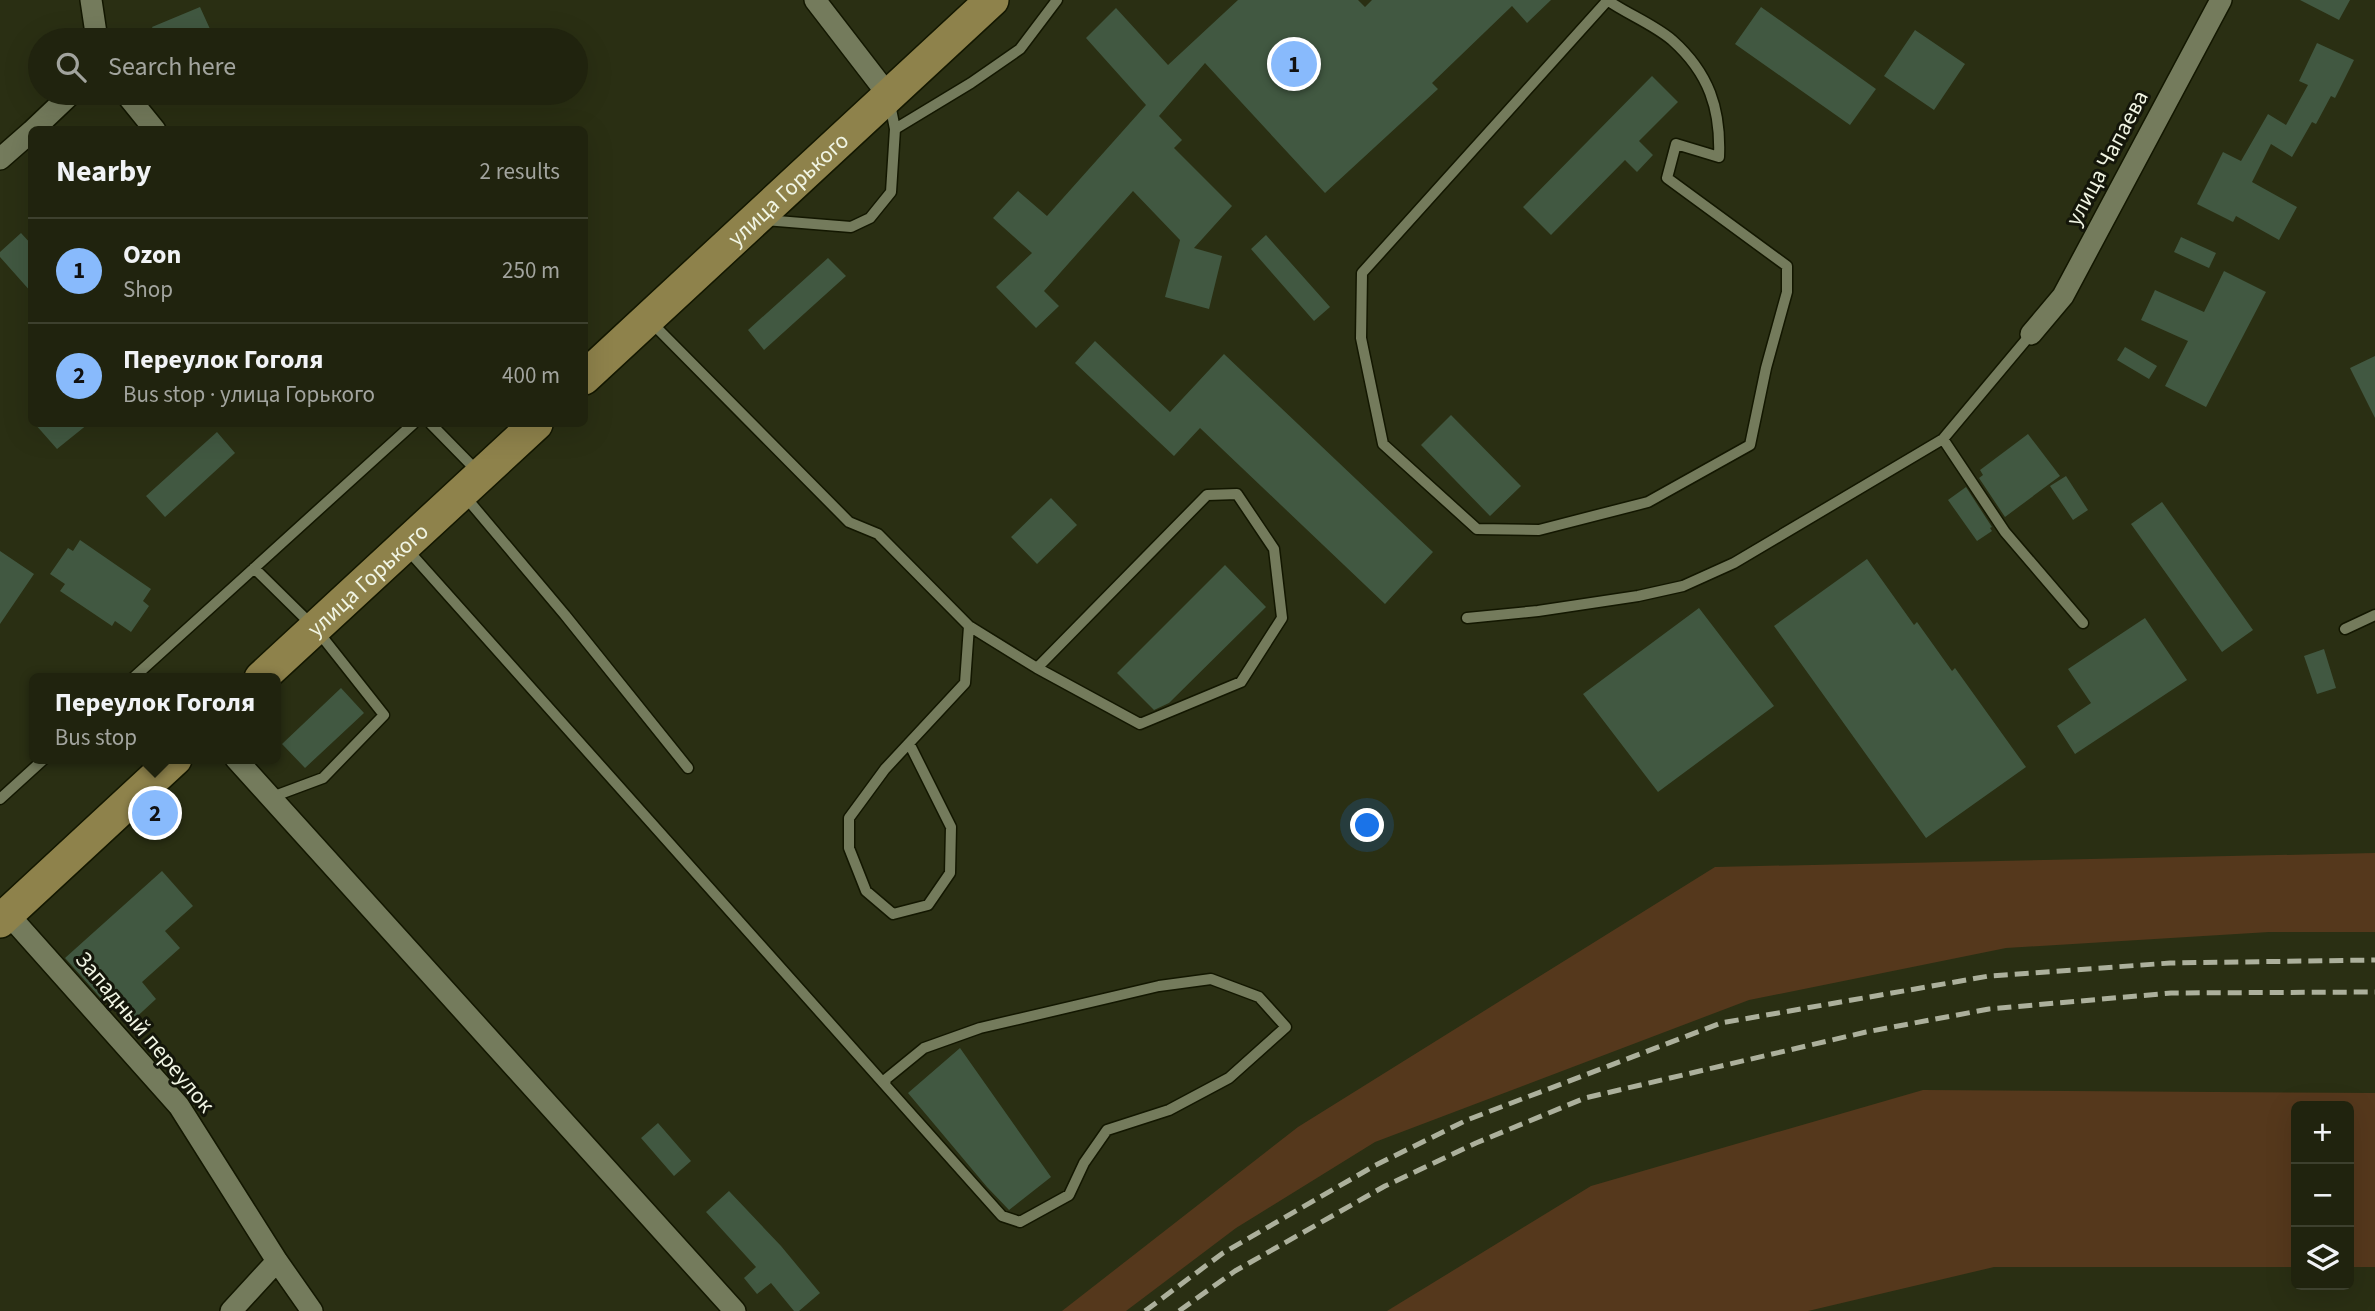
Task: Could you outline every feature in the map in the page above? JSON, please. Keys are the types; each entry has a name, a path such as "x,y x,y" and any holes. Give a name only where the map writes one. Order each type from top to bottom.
{"main road":[{"name":"улица Горького","path":"588,375 992,0"},
{"name":"улица Горького","path":"267,673 533,427"},
{"path":"4,917 170,764"}],"street":[{"path":"91,0 95,28"},
{"path":"815,0 889,96"},
{"name":"улица Чапаева","path":"2031,334 2063,296 2221,0"},
{"path":"36,126 59,105"},
{"path":"135,105 152,126"},
{"path":"0,159 28,134"},
{"path":"241,764 735,1311"},
{"name":"Западный переулок","path":"4,917 179,1106 277,1261 312,1311"},
{"path":"231,1311 277,1261"}],"lane":[{"path":"895,129 971,83 1020,49 1057,0"},
{"path":"1607,0 1671,40 1707,80 1720,127 1719,157 1676,144 1667,178 1787,266 1787,292 1766,368 1751,444 1648,502 1539,530 1477,529 1383,444 1361,338 1362,273 1607,0"},
{"path":"755,219 851,227 870,218 891,192 895,129 889,96"},
{"path":"648,319 849,522 878,534 969,626 1037,668 1140,724 1241,682 1282,618 1273,550 1237,494 1207,495 1037,668"},
{"path":"1467,618 1538,611 1638,596 1683,586 1734,563 1943,439 2031,334"},
{"path":"138,673 410,427"},
{"path":"433,427 565,615 688,768"},
{"path":"1943,439 2005,532 2083,623"},
{"path":"405,546 884,1084 1002,1216 1020,1222 1069,1195 1084,1163 1107,1130 1169,1110 1229,1078 1286,1027 1259,997 1211,979 1159,986 980,1028 924,1048 884,1084"},
{"path":"254,568 316,629 384,715 323,778 272,797"},
{"path":"2345,629 2375,615"},
{"path":"909,743 951,827 950,873 928,905 893,914 866,891 849,848 849,818 884,768 965,683 969,626"},
{"path":"0,799 38,764"}],"shaded area":[{"path":"2375,853 2375,932 2269,932 2006,948 1749,1000 1375,1142 1236,1228 1126,1311 1062,1311 1298,1127 1715,867"},
{"path":"1923,1090 2375,1093 2375,1267 2354,1267 2354,1101 2291,1101 2291,1267 1994,1267 1808,1311 1387,1311 1591,1186"}],"building":[{"path":"1238,0 1358,0 1365,7 1372,0 1551,0 1527,23 1512,6 1432,83 1438,89 1325,193 1205,63 1159,116 1182,140 1174,148 1232,206 1194,248 1222,256 1209,309 1165,297 1180,240 1133,191 1044,291 1059,306 1036,328 996,287 1032,253 993,218 1018,191 1047,216 1146,105 1086,38 1116,8 1168,65"},
{"path":"2300,0 2350,0 2339,20"},
{"path":"200,7 210,28 152,28"},
{"path":"1761,7 1876,89 1850,125 1735,44"},
{"path":"1915,30 1965,64 1934,110 1884,76"},
{"path":"2317,43 2354,60 2335,98 2331,96 2316,124 2312,122 2292,157 2271,144 2252,182 2297,207 2279,240 2236,216 2233,222 2197,204 2223,152 2241,161 2268,114 2286,125 2308,85 2299,81"},
{"path":"1652,76 1678,102 1639,141 1653,155 1637,172 1625,160 1551,235 1523,207"},
{"path":"21,233 28,241 28,288 0,257 0,252"},
{"path":"1266,235 1330,307 1314,321 1251,249"},
{"path":"2181,237 2216,253 2209,268 2174,252"},
{"path":"828,258 846,276 764,350 748,330"},
{"path":"2224,271 2266,292 2206,407 2165,386 2188,341 2141,320 2155,290 2204,312"},
{"path":"1095,341 1170,412 1224,354 1433,552 1385,604 1200,428 1174,456 1075,363"},
{"path":"2125,347 2157,366 2149,379 2117,360"},
{"path":"2375,356 2375,418 2350,368"},
{"path":"1451,415 1521,486 1490,516 1421,445"},
{"path":"38,427 84,427 57,449"},
{"path":"217,432 235,453 165,517 146,496"},
{"path":"2028,434 2060,476 2005,517 1979,478 1983,475 1980,470"},
{"path":"2066,476 2088,510 2073,520 2050,486"},
{"path":"1966,487 1992,527 1992,531 1977,541 1948,500"},
{"path":"1051,498 1077,525 1037,564 1011,537"},
{"path":"2162,502 2253,630 2222,652 2131,524"},
{"path":"80,540 151,589 143,601 149,606 131,632 115,621 112,626 60,591 65,584 50,574 68,548 73,551"},
{"path":"0,551 34,574 0,624"},
{"path":"1867,559 1914,625 1917,622 1952,671 1955,668 2026,767 1926,838 1774,626"},
{"path":"1225,565 1266,607 1169,703 1154,710 1117,673"},
{"path":"1699,608 1774,706 1658,792 1583,694"},
{"path":"2145,618 2187,680 2075,754 2057,726 2091,703 2068,669"},
{"path":"2324,649 2336,688 2317,694 2304,656"},
{"path":"341,688 364,713 305,768 282,744"},
{"path":"162,871 193,906 165,931 180,948 142,982 156,999 130,1023 109,999 105,1003 65,958"},
{"path":"960,1048 1051,1177 1009,1210 908,1093"},
{"path":"658,1123 691,1161 674,1176 641,1138"},
{"path":"729,1191 781,1246 820,1293 799,1311 794,1311 771,1283 757,1294 744,1278 756,1267 706,1212"}],"railway":[{"path":"1145,1311 1223,1253 1374,1166 1467,1120 1721,1023 1989,976 2170,963 2375,960"},
{"path":"1179,1311 1235,1271 1385,1186 1476,1143 1585,1098 1866,1032 1989,1009 2171,993 2375,992"}],"place":[{"name":"Ozon","path":"1294,64"},
{"name":"Переулок Гоголя","path":"155,813"}]}
